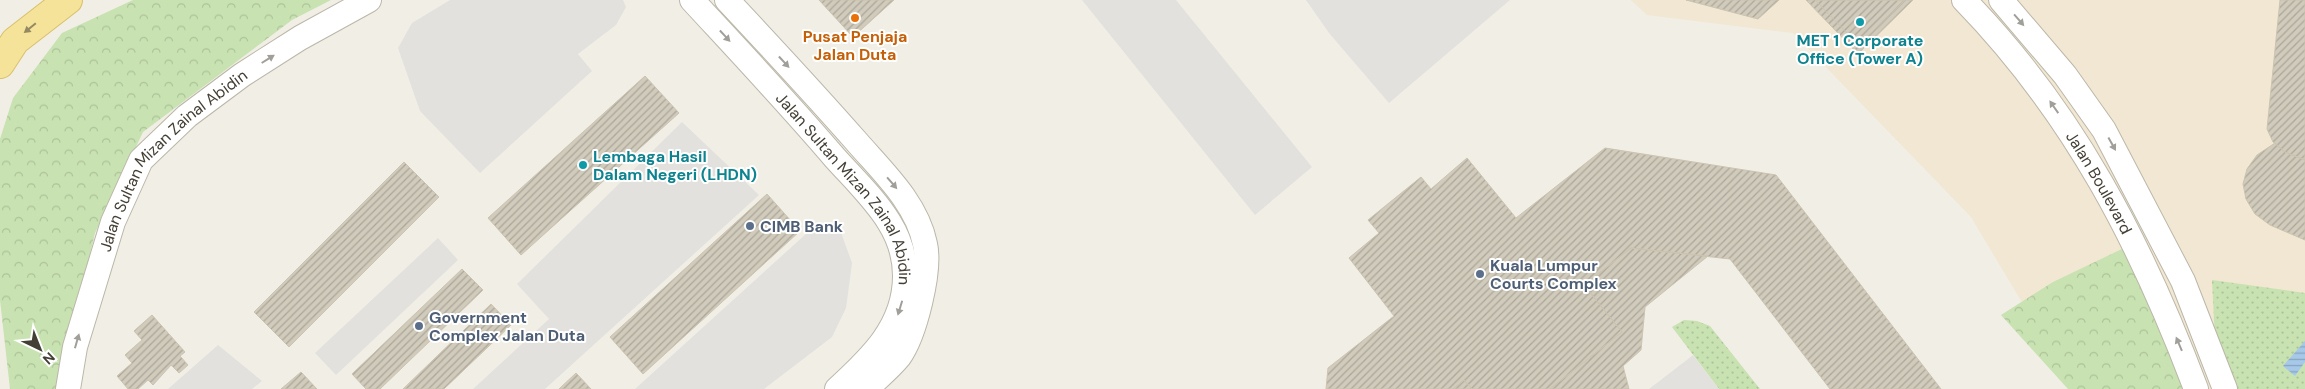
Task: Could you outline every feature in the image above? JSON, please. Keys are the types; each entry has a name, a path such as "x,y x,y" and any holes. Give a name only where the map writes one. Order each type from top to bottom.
{"main road":[{"path":"0,64 15,41 68,0"}],"street":[{"name":"Jalan Sultan Mizan Zainal Abidin","path":"68,389 75,347 113,222 141,160 187,116 242,75 300,38 369,0"},
{"name":"Jalan Sultan Mizan Zainal Abidin","path":"692,0 809,127 877,207 889,222 904,254 906,277 894,326 883,343 837,389"},
{"name":"Jalan Sultan Mizan Zainal Abidin","path":"728,0 828,109 897,189 911,208 925,243 927,268 912,334 899,356 866,389"},
{"name":"Jalan Boulevard","path":"1964,0 2043,91 2082,147 2107,191 2157,292 2196,389"},
{"name":"Jalan Boulevard","path":"2001,0 2065,75 2104,130 2182,281 2225,389"}],"shaded area":[{"path":"450,0 623,0 626,7 616,25 578,54 592,71 480,173 420,111 398,48 412,23"},
{"path":"1082,0 1176,0 1312,167 1255,215"},
{"path":"1306,0 1510,0 1389,103 1329,33"},
{"path":"1631,0 2305,0 2305,389 2074,389 1971,217 1793,33 1647,15"},
{"path":"682,122 759,195 545,389 473,389 549,319 517,284"},
{"path":"839,227 852,263 846,308 832,337 764,389 635,389 807,233"},
{"path":"438,238 458,260 336,375 315,353"},
{"path":"218,345 262,381 252,389 168,389"},
{"path":"1693,355 1719,389 1649,389 1688,359"}],"green space":[{"path":"133,0 331,0 292,20 143,132 95,233 59,389 10,389 0,300 0,139 13,98 62,33"},
{"path":"2124,248 2186,389 2068,389 2001,315 2053,282"},
{"path":"2212,280 2305,293 2305,389 2237,389 2215,340"},
{"path":"1684,320 1697,321 1710,326 1760,389 1719,389 1672,327"}],"water":[{"path":"2305,341 2305,362 2295,376 2283,366"}],"building":[{"name":"Pusat Penjaja Jalan Duta","path":"819,0 894,0 853,37"},
{"path":"1686,0 1779,0 1758,19"},
{"name":"MET 1 Corporate Office (Tower A)","path":"1806,0 1913,0 1858,54"},
{"name":"MET 1 Corporate Office (Tower A)","path":"1815,0 1905,0 1859,45"},
{"path":"2280,0 2305,0 2305,160 2285,152 2273,142 2267,129"},
{"name":"Lembaga Hasil Dalam Negeri (LHDN)","path":"645,76 679,113 521,255 488,218"},
{"path":"2275,143 2285,152 2305,160 2305,240 2270,225 2255,214 2246,199 2243,184 2247,169 2257,155"},
{"name":"Kuala Lumpur Courts Complex","path":"1605,148 1776,175 1941,389 1830,389 1730,259 1631,248 1584,285 1622,332 1550,389 1472,389 1464,380 1453,389 1326,389 1328,368 1394,316 1349,258 1379,233 1368,220 1421,177 1431,189 1467,158 1516,218"},
{"path":"404,162 439,197 289,347 254,312"},
{"path":"767,194 800,231 643,374 610,337"},
{"path":"1631,248 1708,256 1645,307 1641,350 1623,366 1629,389 1550,389 1622,332 1584,285"},
{"path":"462,269 483,290 380,389 366,389 352,374"},
{"path":"491,304 511,325 444,389 403,389"},
{"path":"152,315 185,352 180,356 188,365 179,373 171,365 153,385 148,380 138,389 128,389 117,376 132,363 125,355 142,340 134,331"},
{"path":"301,372 317,389 281,389"},
{"path":"576,373 591,389 559,389"},
{"path":"1464,380 1472,389 1453,389"}],"place":[{"name":"Pusat Penjaja Jalan Duta","path":"855,18"},
{"name":"MET 1 Corporate Office (Tower A)","path":"1860,22"},
{"name":"Lembaga Hasil Dalam Negeri (LHDN)","path":"583,165"},
{"name":"CIMB Bank","path":"750,226"},
{"name":"Kuala Lumpur Courts Complex","path":"1480,274"},
{"name":"Government Complex Jalan Duta","path":"419,326"}]}
